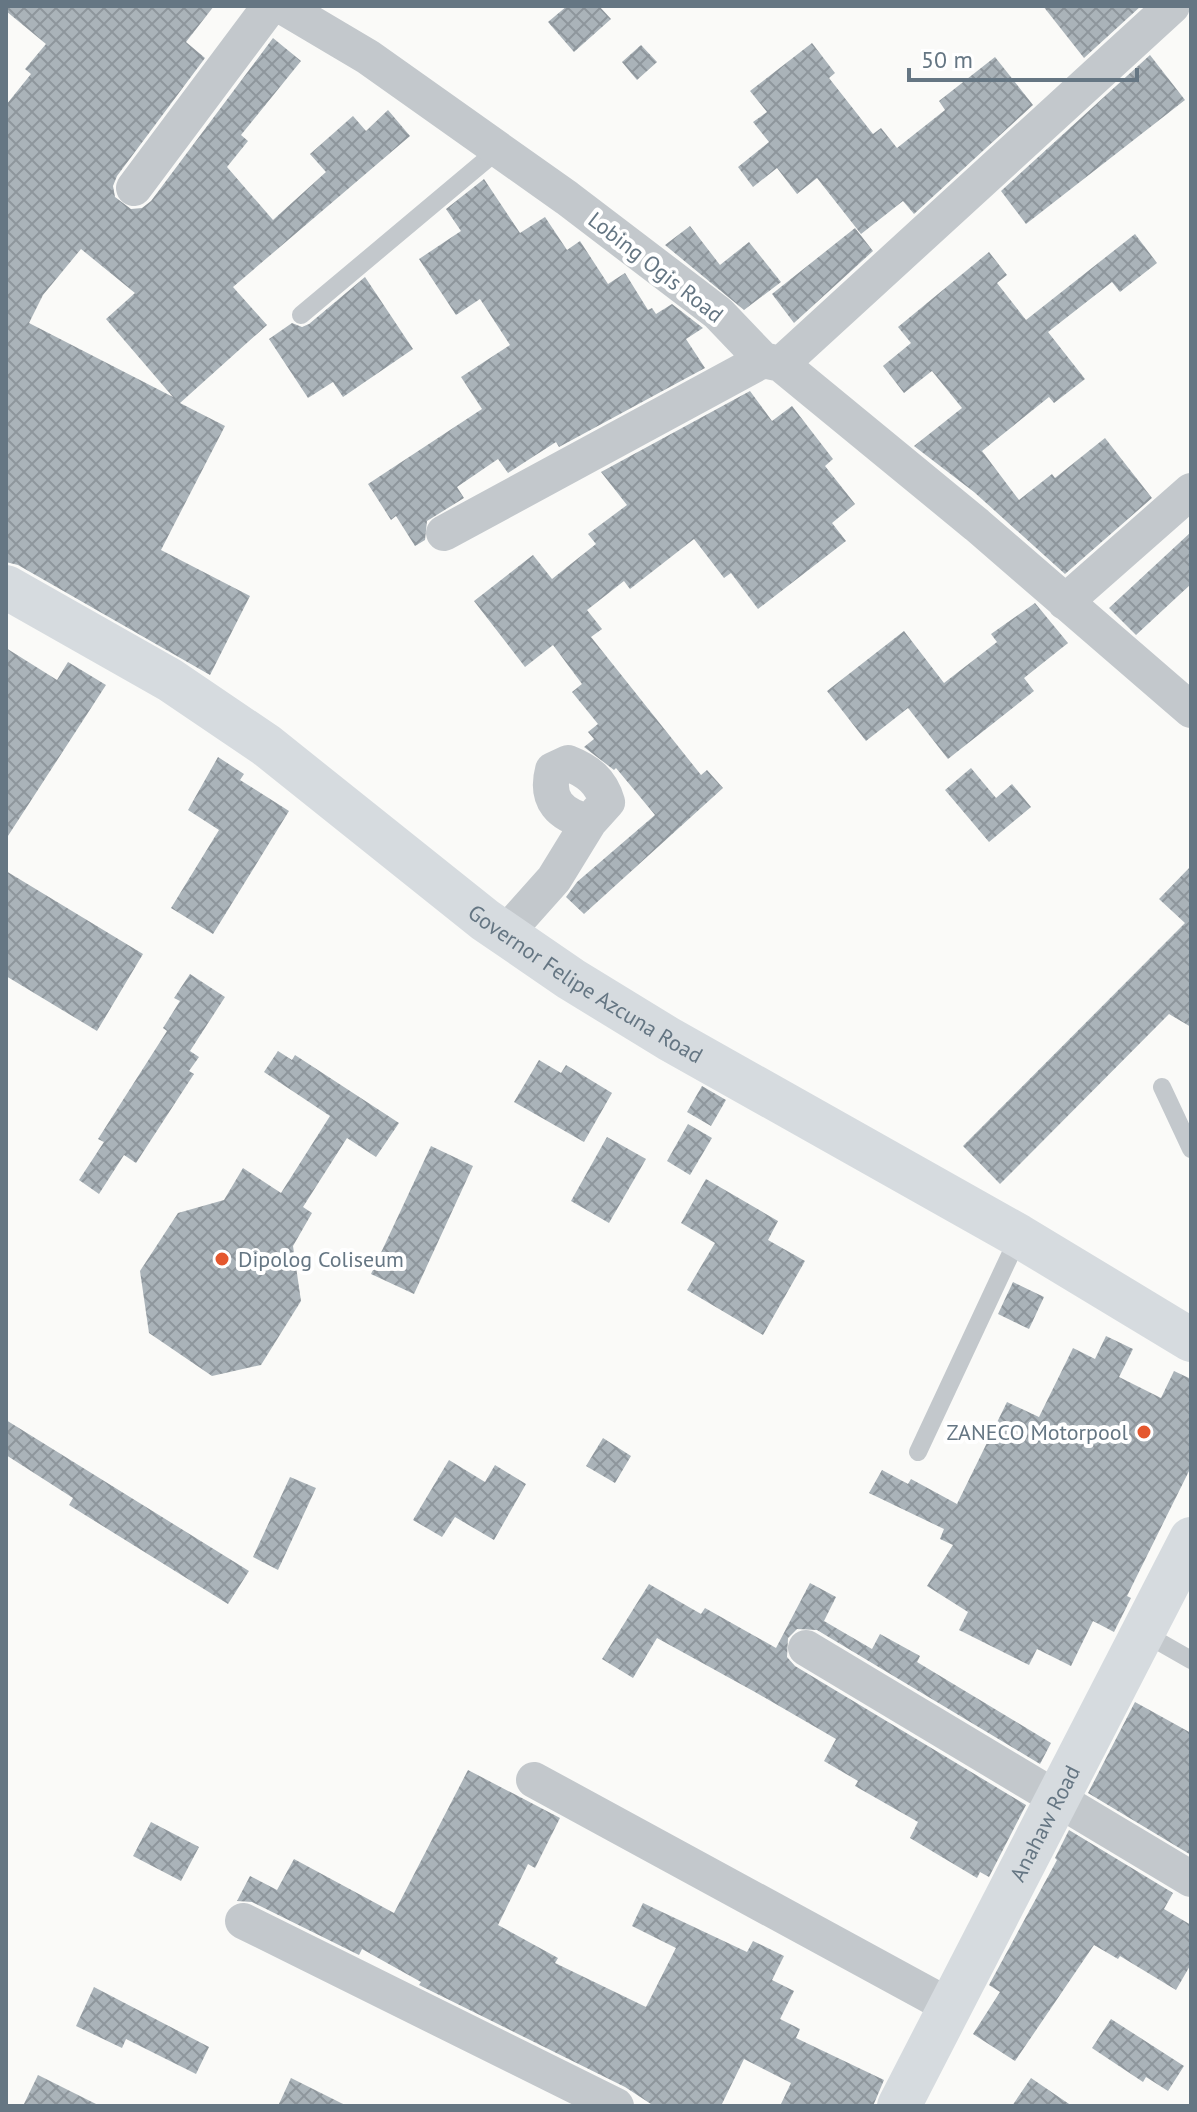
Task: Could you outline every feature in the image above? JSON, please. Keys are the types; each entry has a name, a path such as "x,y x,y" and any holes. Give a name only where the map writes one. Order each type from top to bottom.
{"street":[{"path":"134,188 270,6"},
{"name":"Lobing Ogis Road","path":"282,6 368,57 499,149 718,313 772,362 1065,602 1191,710"},
{"path":"444,533 772,362 1172,6"},
{"path":"1065,602 1191,491"},
{"name":"Governor Felipe Azcuna Road","path":"6,587 170,680 266,745 505,934 571,979 669,1039 1019,1236 1191,1340"},
{"path":"505,934 554,879 589,822"},
{"name":"Anahaw Road","path":"899,2106 1191,1539"},
{"path":"806,1648 1191,1879"},
{"path":"534,1780 951,2007"},
{"path":"243,1921 616,2106"}],"lane":[{"path":"301,315 499,149"},
{"path":"1162,1087 1191,1149"},
{"path":"918,1452 1019,1236"},
{"path":"1142,1632 1191,1660"}],"building":[{"path":"6,6 214,6 186,42 205,58 117,176 113,186 115,197 131,209 142,208 151,201 273,38 301,61 241,135 248,141 227,167 273,220 326,172 310,154 353,116 366,131 388,110 410,136 233,287 267,325 180,403 225,426 161,550 250,596 210,675 18,565 6,562 6,105 31,74 25,69 46,44 6,11","holes":["81,249 135,293 106,319 173,397 29,323 43,295"]},
{"path":"567,6 599,6 611,19 574,52 548,22"},
{"path":"1043,6 1141,6 1084,58"},
{"path":"812,43 835,73 829,78 873,134 881,128 897,148 945,110 939,101 995,57 1033,105 914,214 903,201 861,234 817,178 797,194 777,168 753,187 738,167 769,142 753,122 767,112 750,91"},
{"path":"641,45 657,62 637,80 622,62"},
{"path":"1150,55 1185,100 1026,224 1001,191"},
{"path":"484,179 520,233 545,217 567,250 580,241 608,284 625,273 648,310 652,308 656,314 672,304 703,328 686,339 705,368 559,447 556,442 508,473 498,459 457,487 464,498 427,521 425,540 415,546 396,516 391,520 368,484 482,409 461,377 510,345 480,299 456,315 419,259 461,231 446,209"},
{"path":"690,226 720,265 749,242 781,282 744,310 665,245"},
{"path":"855,228 873,251 794,323 772,294"},
{"path":"1135,234 1157,263 1120,292 1112,282 1048,332 1085,379 1054,403 1049,397 982,451 1019,500 1052,474 1055,478 1105,438 1152,498 1065,574 974,492 914,446 962,408 932,371 904,393 883,366 911,343 898,327 989,252 1007,275 997,283 1026,320"},
{"path":"365,277 413,349 343,397 333,382 308,398 269,339 292,323 302,327 309,324"},
{"path":"750,391 772,421 792,406 833,459 825,466 855,504 832,523 846,541 758,609 731,573 724,578 694,539 630,589 624,581 587,610 602,629 591,637 701,775 707,770 723,788 584,914 566,897 577,882 655,815 616,768 614,770 584,747 594,739 588,732 598,724 572,692 582,684 553,645 525,667 474,601 533,555 552,579 596,544 588,534 627,505 601,472"},
{"path":"1191,532 1191,584 1136,635 1109,608"},
{"path":"1035,603 1068,643 1024,678 1034,691 948,759 908,708 866,741 827,691 904,631 944,683 997,642 991,634"},
{"path":"6,648 57,680 68,662 106,685 6,839"},
{"path":"218,757 244,774 240,780 289,811 213,934 171,908 219,830 188,810"},
{"path":"971,768 996,798 1012,784 1031,807 989,842 945,790"},
{"path":"1191,866 1191,1027 1169,1014 1000,1184 963,1146 1185,923 1159,899"},
{"path":"6,871 143,954 97,1031 6,976"},
{"path":"190,974 225,997 190,1051 199,1057 189,1071 194,1074 136,1163 124,1155 99,1194 79,1180 104,1142 98,1139 167,1031 163,1028 180,1001 174,998"},
{"name":"Dipolog Coliseum","path":"278,1051 292,1060 295,1055 399,1123 376,1157 347,1138 303,1207 312,1213 293,1246 301,1301 261,1365 212,1376 149,1333 140,1271 178,1213 224,1200 243,1168 281,1193 330,1116 264,1072"},
{"path":"539,1060 561,1073 566,1065 612,1093 584,1142 514,1102"},
{"path":"702,1086 726,1100 711,1126 687,1112"},
{"path":"688,1124 712,1138 690,1175 667,1161"},
{"path":"607,1137 646,1159 609,1223 571,1201"},
{"path":"431,1146 473,1166 414,1294 371,1274"},
{"path":"706,1179 778,1221 768,1240 805,1261 763,1335 687,1290 715,1243 681,1223"},
{"path":"1013,1282 1044,1297 1029,1329 998,1314"},
{"path":"1106,1336 1133,1349 1119,1377 1161,1398 1174,1371 1191,1379 1191,1467 1127,1596 1131,1598 1114,1632 1093,1621 1071,1666 1037,1649 1029,1665 959,1630 968,1612 927,1586 953,1545 940,1539 944,1529 869,1493 882,1470 908,1484 911,1479 957,1504 1007,1402 1039,1417 1073,1348 1095,1359"},
{"path":"6,1420 249,1571 228,1604 69,1505 73,1498 6,1455"},
{"path":"603,1438 631,1456 615,1483 586,1466"},
{"path":"449,1460 485,1482 495,1465 526,1484 494,1540 455,1517 442,1537 413,1520"},
{"path":"290,1477 316,1488 278,1570 253,1557"},
{"path":"810,1583 836,1597 824,1621 872,1649 880,1634 920,1656 917,1662 1051,1743 1040,1764 817,1630 797,1629 788,1638 787,1657 795,1666 1026,1805 989,1877 980,1872 977,1878 910,1838 918,1822 855,1786 858,1781 824,1761 836,1739 755,1692 657,1638 633,1678 602,1659 649,1584 701,1614 705,1608 776,1648"},
{"path":"1135,1702 1191,1733 1191,1855 1088,1793"},
{"path":"468,1770 560,1818 535,1868 528,1864 498,1925 558,1958 555,1963 646,2007 676,1948 632,1926 643,1903 747,1952 753,1941 784,1956 772,1980 794,1991 780,2019 800,2029 796,2038 884,2080 873,2106 780,2106 791,2083 744,2059 721,2106 654,2106 625,2087 419,1985 421,1982 362,1949 359,1955 252,1902 237,1901 250,1876 277,1890 294,1859 394,1913"},
{"path":"151,1822 199,1847 181,1881 133,1856"},
{"path":"1069,1830 1173,1893 1164,1909 1191,1925 1191,1964 1176,1990 1120,1956 1118,1959 1094,1945 1015,2061 973,2034 1000,1992 989,1985 1057,1860 1055,1858"},
{"path":"94,1987 209,2047 196,2074 126,2039 122,2048 76,2026"},
{"path":"1111,2019 1184,2066 1168,2091 1146,2077 1143,2082 1092,2048"},
{"path":"38,2075 100,2106 23,2106"},
{"path":"291,2078 347,2106 278,2106"},
{"path":"1031,2078 1072,2106 1012,2106"}],"place":[{"name":"Dipolog Coliseum","path":"222,1259"},
{"name":"ZANECO Motorpool","path":"1144,1432"}]}
